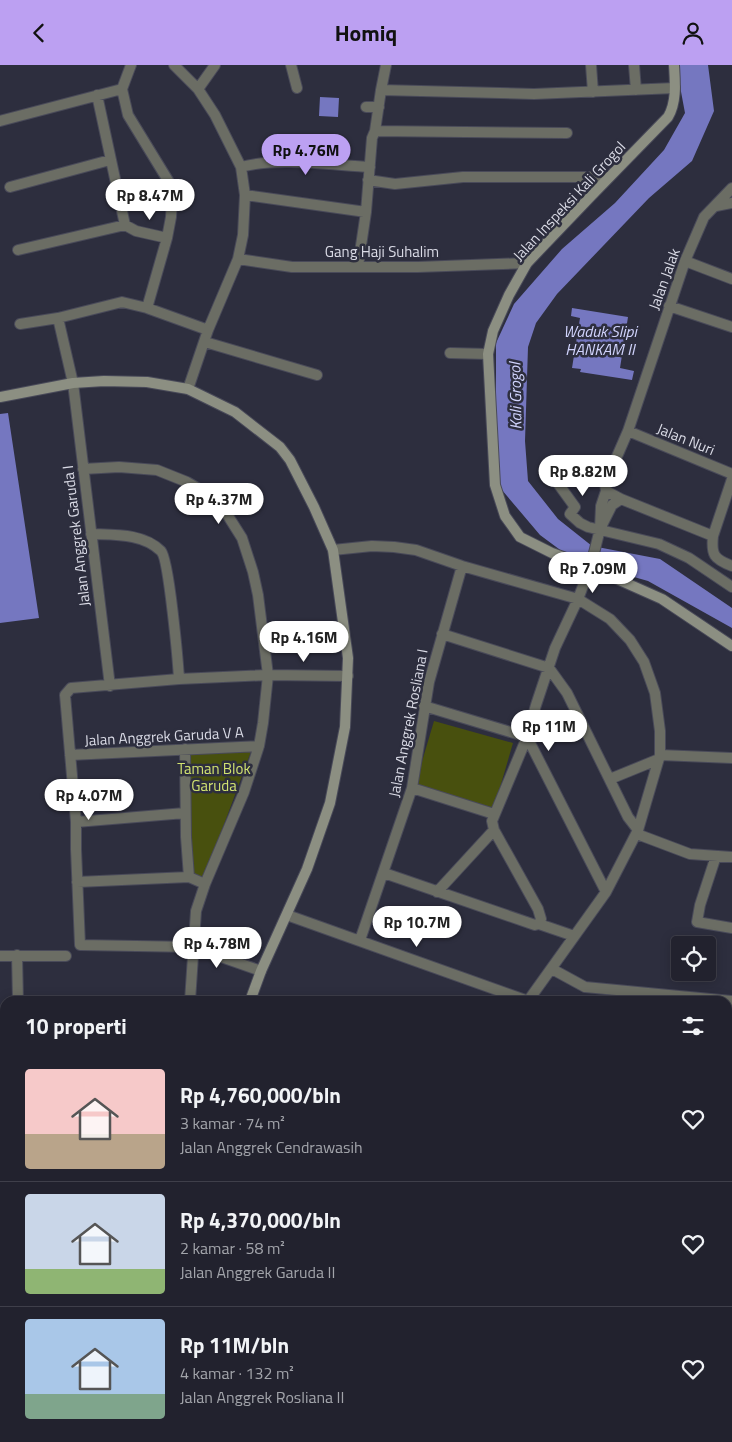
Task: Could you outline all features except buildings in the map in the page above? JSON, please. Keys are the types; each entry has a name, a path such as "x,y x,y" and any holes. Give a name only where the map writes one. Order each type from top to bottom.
{"street":[{"path":"131,65 122,89 128,115 169,181 172,199 167,238 147,308"},
{"path":"174,65 198,89 215,115 241,167 245,195 243,235 238,259 208,330 188,389"},
{"path":"198,89 216,65"},
{"path":"290,65 297,88"},
{"path":"358,266 366,212 372,137 375,131 386,65"},
{"path":"591,65 592,92"},
{"path":"634,65 636,90"},
{"name":"Jalan Inspeksi Kali Grogol","path":"674,65 675,88 673,106 668,117 527,263 508,295 493,331 488,355 495,485 505,516 520,537 552,553 591,566 662,599 732,646"},
{"path":"381,90 534,94 675,88"},
{"path":"0,121 122,89"},
{"path":"96,95 125,225"},
{"path":"366,107 379,107"},
{"path":"375,131 567,133"},
{"path":"10,187 110,160"},
{"path":"241,167 268,163 370,167"},
{"path":"368,180 395,184 463,177 609,177"},
{"name":"Jalan Jalak","path":"599,532 601,506 606,491 606,481 628,431 685,261 704,217 732,188"},
{"path":"245,195 366,212"},
{"path":"715,207 732,203"},
{"path":"18,250 125,225 136,231 167,238"},
{"name":"Gang Haji Suhalim","path":"238,259 292,267 418,267 527,263"},
{"path":"685,261 732,279"},
{"path":"20,324 58,318 122,302 147,308 208,330"},
{"path":"669,306 732,327"},
{"name":"Jalan Anggrek Garuda I","path":"58,318 73,383 110,686"},
{"path":"205,341 317,375"},
{"path":"450,353 488,355"},
{"path":"0,397 73,383 104,381 147,382 188,389 236,412 280,447 290,460 333,550 348,658 345,727 330,803 307,869 252,996"},
{"name":"Jalan Nuri","path":"628,431 732,474"},
{"path":"84,469 119,467 157,470 187,482 218,500 242,538 258,595 268,675 259,746 244,792 205,884 196,911 190,996"},
{"path":"554,479 575,507 570,514 580,523 599,532 659,544 689,558 732,587"},
{"path":"732,479 713,536 714,555 721,562 732,566"},
{"path":"606,491 621,499 713,536"},
{"path":"539,924 541,919 538,909 494,830 492,825 494,814 527,737 555,648 591,566 599,532 612,505 621,499"},
{"path":"91,533 130,535 150,542 162,552 168,576 179,679"},
{"path":"333,550 372,545 416,550 462,566 578,599 610,619 630,640 644,662 655,693 660,731 660,757 638,832 606,892 532,996"},
{"name":"Jalan Anggrek Rosliana I","path":"360,941 412,788 429,681 462,566"},
{"path":"442,634 549,668 567,693 628,817 638,832 690,854 732,857"},
{"path":"262,971 193,947 80,945 76,822 65,695 71,688 179,679 268,675 348,676"},
{"path":"424,706 527,737 606,892"},
{"name":"Jalan Anggrek Garuda V A","path":"70,755 259,746"},
{"path":"185,749 185,813 189,877"},
{"path":"610,779 660,757 732,758"},
{"path":"412,788 494,814"},
{"path":"76,822 185,813"},
{"path":"437,892 494,830"},
{"path":"716,856 700,905 697,922 732,928"},
{"path":"384,873 535,925 539,924 574,936"},
{"path":"77,883 189,877 205,884"},
{"path":"287,915 514,996"},
{"path":"17,955 18,996"},
{"path":"0,956 66,956"},
{"path":"552,969 585,987 680,996"}],"green space":[{"path":"434,721 513,743 494,808 415,785"},
{"name":"Taman Blok Garuda","path":"252,749 203,881 190,875 192,841 185,751"}],"water":[{"name":"Kali Grogol","path":"676,65 708,65 714,111 692,161 649,198 557,294 536,323 528,347 525,441 528,481 558,519 592,546 660,559 732,608 732,628 648,581 592,565 567,555 540,535 496,483 496,343 514,304 562,249 615,203 664,150 685,113"},
{"path":"320,97 339,98 338,117 319,116"},
{"name":"Waduk Slipi HANKAM II","path":"572,308 628,317 620,368 634,371 632,380 580,372 581,369 572,368 580,318 571,316"},
{"path":"8,413 39,618 0,623 0,414"}]}
